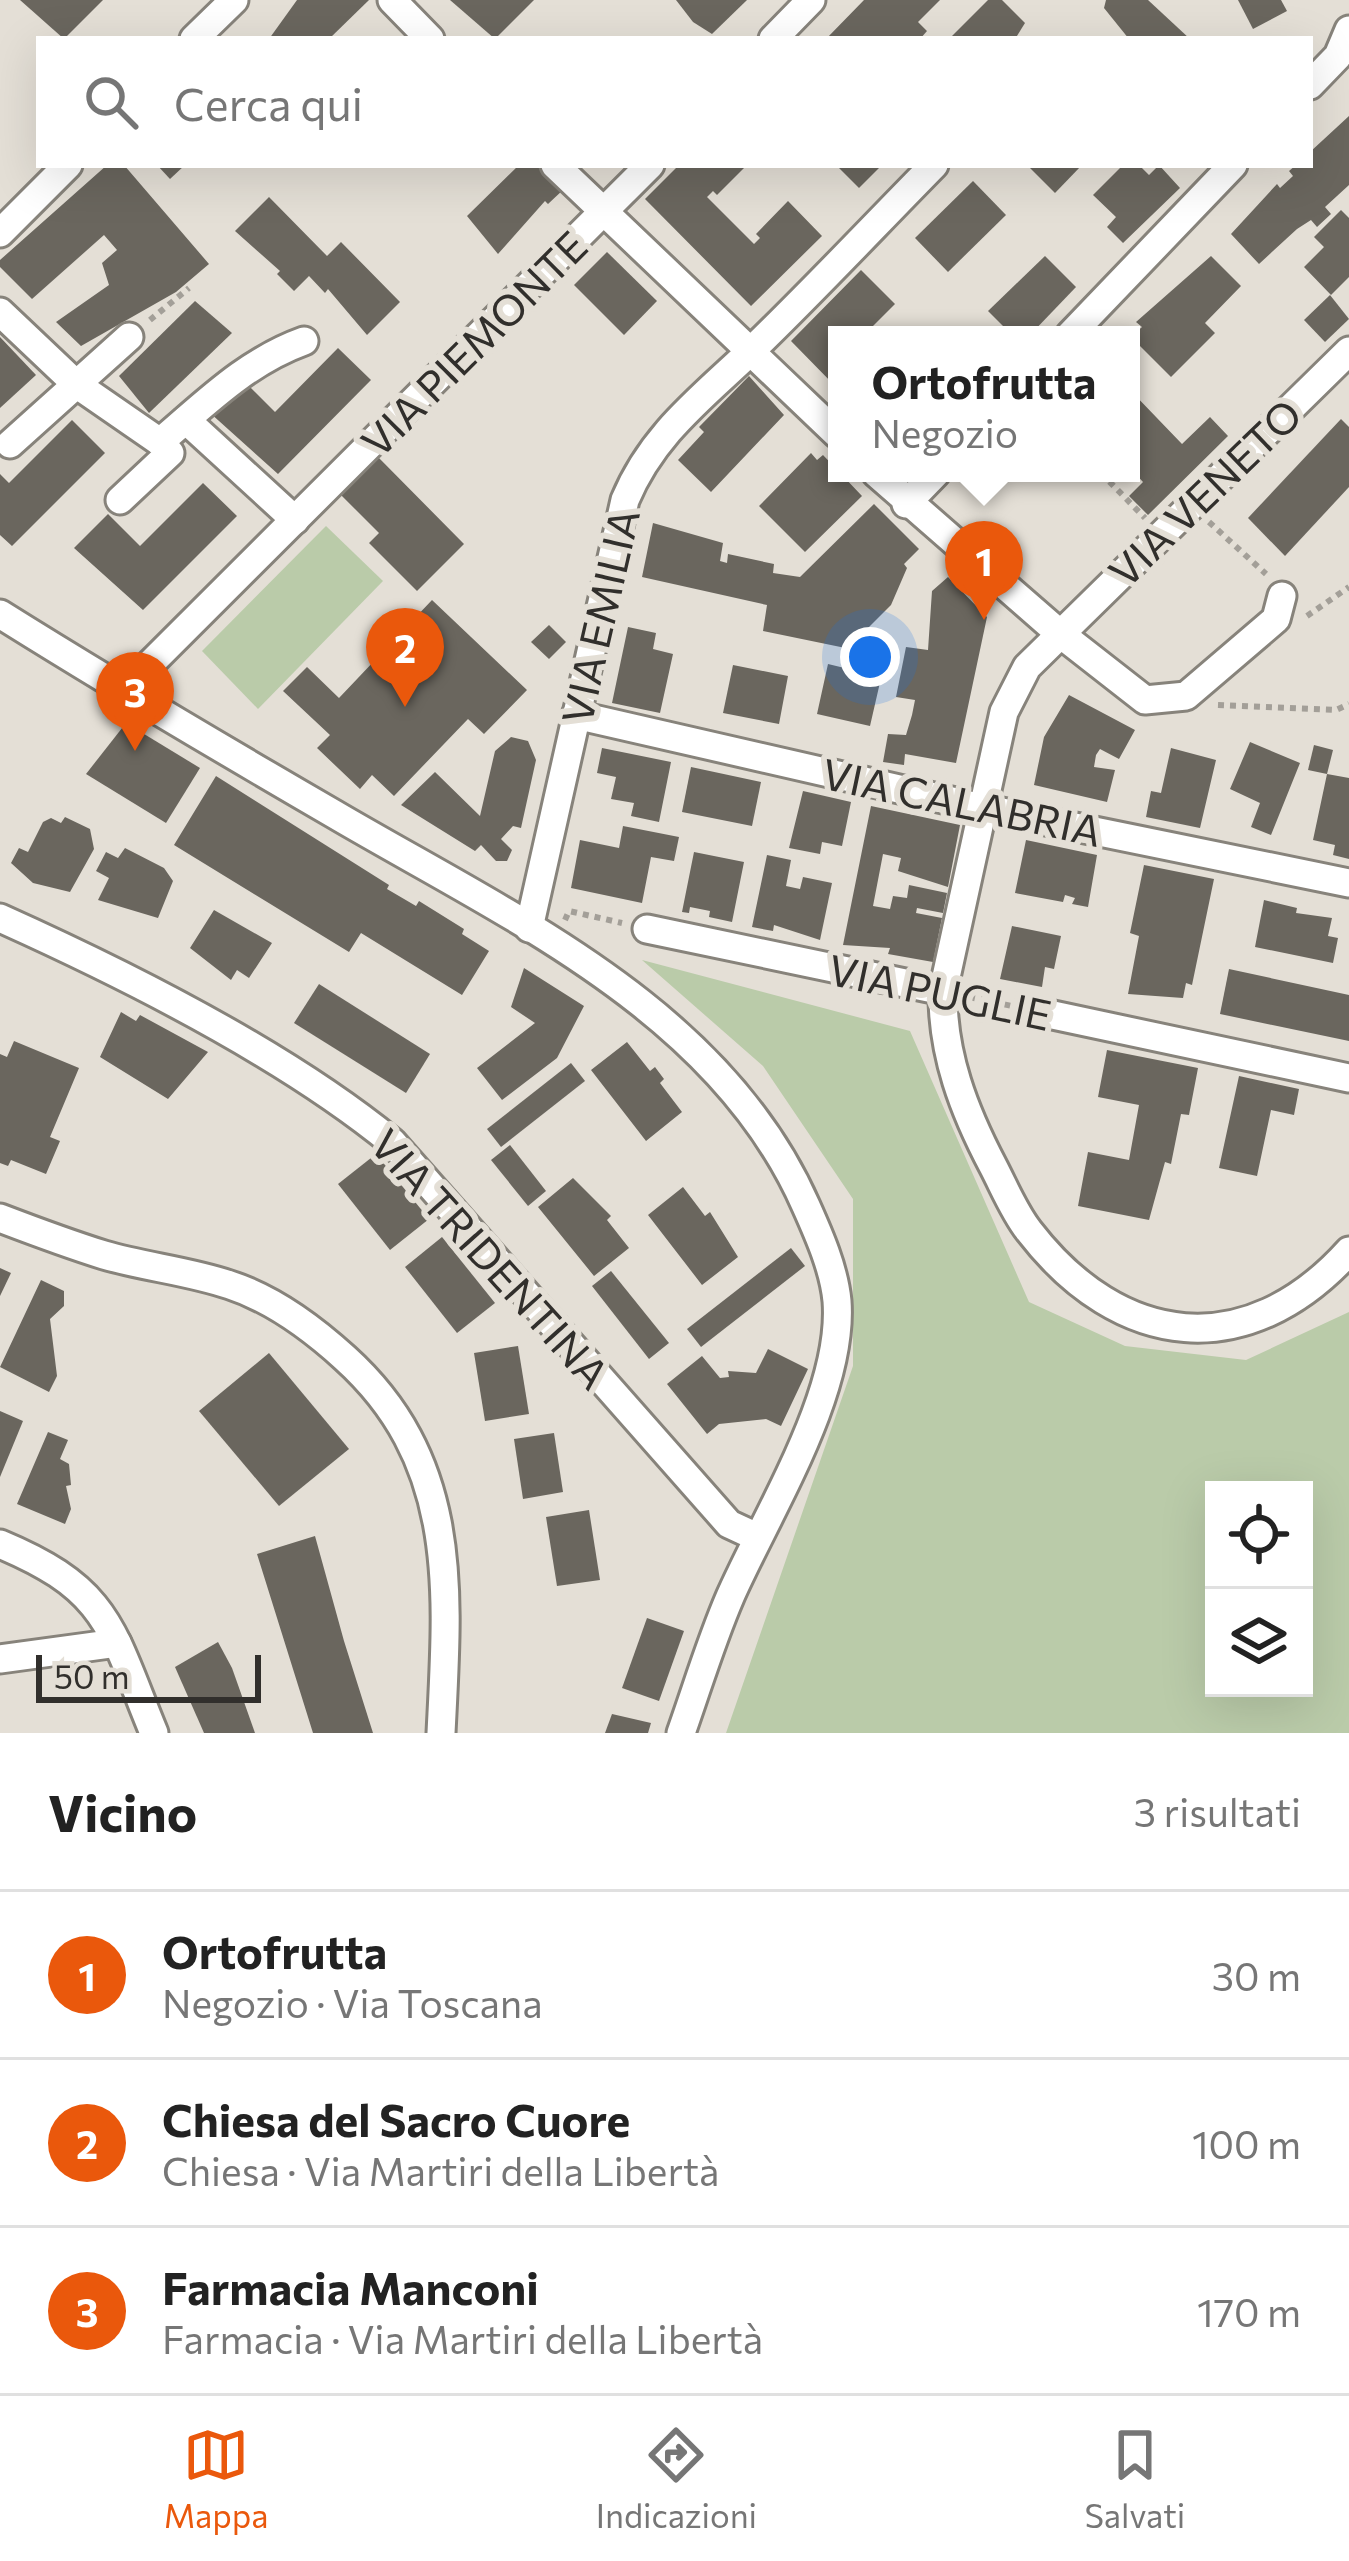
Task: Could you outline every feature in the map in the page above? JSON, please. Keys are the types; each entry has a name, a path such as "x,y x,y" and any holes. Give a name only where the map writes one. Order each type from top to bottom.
{"street":[{"path":"197,36 233,0"},
{"path":"392,0 427,36"},
{"path":"776,36 811,0"},
{"path":"1313,82 1338,56 1349,30"},
{"path":"0,233 65,168"},
{"path":"558,168 828,425"},
{"name":"VIA PIEMONTE","path":"123,691 647,168"},
{"name":"VIA EMILIA","path":"529,928 625,500 642,460 670,424 753,349 931,168"},
{"path":"1079,326 1230,168"},
{"path":"0,312 76,384 170,453 120,500"},
{"path":"10,444 129,337"},
{"path":"160,442 261,357 304,341"},
{"name":"VIA VENETO","path":"1349,352 1058,632 1028,667 1004,712 943,991 942,1032 969,1120 1026,1229 1076,1282 1127,1313 1213,1329 1253,1323 1295,1302 1349,1251"},
{"path":"185,420 295,520"},
{"path":"885,482 1058,632 1145,700 1186,696 1279,607"},
{"path":"906,504 927,482"},
{"path":"0,614 529,928 639,1000 707,1059 762,1125 822,1242 837,1300 833,1351 820,1395 757,1537 681,1733"},
{"name":"VIA CALABRIA","path":"576,715 982,808 1349,883"},
{"name":"VIA TRIDENTINA","path":"0,918 82,955 340,1099 392,1142 729,1524 757,1537"},
{"name":"VIA PUGLIE","path":"646,929 943,991"},
{"name":"VIA PUGLIE","path":"1053,1015 1349,1078"},
{"path":"0,1218 105,1255 231,1285 308,1323 374,1384 415,1445 435,1503 448,1589 441,1733"},
{"path":"0,1544 56,1567 92,1597 117,1643 154,1733"},
{"path":"0,1659 117,1643"}],"path":[{"path":"129,337 189,288"},
{"path":"1110,482 1124,496"},
{"path":"1190,505 1260,567"},
{"path":"1279,607 1300,621 1349,587"},
{"path":"1186,696 1209,704 1336,710 1349,704"},
{"path":"555,946 569,911 646,929"},
{"name":"VIA PUGLIE","path":"943,991 1053,1015"}],"green space":[{"path":"326,526 383,581 258,709 202,651"},
{"path":"642,960 910,1031 1029,1302 1125,1346 1246,1360 1349,1312 1349,1733 726,1733 853,1366 853,1199 763,1066"}],"building":[{"path":"20,0 103,0 67,36 61,36"},
{"path":"297,0 369,0 332,36 271,36"},
{"path":"450,0 534,0 498,36 492,36"},
{"path":"676,0 747,0 712,34 693,22"},
{"path":"864,0 940,0 918,22 927,31 923,36 829,36"},
{"path":"988,0 1002,0 1025,23 1017,36 952,36"},
{"path":"1106,0 1148,0 1187,36 1127,36 1104,8"},
{"path":"1238,0 1281,0 1287,11 1253,29"},
{"path":"1349,116 1349,185 1325,207 1331,214 1317,227 1311,220 1259,264 1231,234 1277,184 1280,188 1293,176 1289,171 1292,168 1313,168 1313,149"},
{"path":"104,168 127,168 209,264 176,292 81,346 56,322 109,285 102,263 117,250 104,235 32,299 0,267 0,260"},
{"path":"160,168 182,168 170,179"},
{"path":"516,168 543,168 564,189 548,204 545,201 498,254 467,216"},
{"path":"676,168 744,168 717,195 713,191 707,197 754,244 760,238 756,234 788,201 822,236 751,306 645,199"},
{"path":"839,168 879,168 859,188"},
{"path":"1030,168 1079,168 1055,193"},
{"path":"1120,168 1142,168 1149,175 1162,168 1180,188 1123,243 1107,227 1116,217 1093,195"},
{"path":"973,181 1006,215 948,272 915,238"},
{"path":"269,197 327,256 341,242 400,302 367,335 328,289 325,293 309,276 294,291 277,274 280,271 235,231"},
{"path":"1341,210 1349,218 1349,277 1331,295 1304,267 1324,247 1314,237"},
{"path":"607,252 657,301 624,335 574,285"},
{"path":"1045,256 1076,287 1039,326 1003,326 988,311"},
{"path":"1211,256 1241,286 1205,323 1215,333 1171,377 1140,346 1142,327 1136,322"},
{"path":"861,270 895,304 873,326 828,326 828,379 791,341"},
{"path":"1330,295 1349,319 1325,342 1304,320"},
{"path":"195,301 232,333 149,413 119,376"},
{"path":"0,337 36,375 0,408"},
{"path":"338,348 371,380 278,474 209,412 242,379 275,412"},
{"path":"749,376 784,415 711,492 678,460 704,432 699,427"},
{"path":"1140,400 1182,444 1210,417 1228,436 1148,515 1129,496 1143,482"},
{"path":"1341,419 1349,427 1349,487 1285,556 1248,518"},
{"path":"72,420 105,453 12,546 0,535 0,474 9,483"},
{"path":"811,453 817,460 823,455 828,460 828,482 849,482 862,496 805,552 759,506"},
{"path":"378,457 464,544 417,591 369,543 379,533 341,495"},
{"path":"203,483 237,516 143,610 74,548 108,514 140,546"},
{"path":"874,504 919,549 904,564 907,568 891,605 863,633 860,651 763,631 767,605 642,577 653,523 723,543 720,561 727,563 728,554 774,564 773,573 800,577"},
{"path":"948,577 987,617 956,763 905,754 904,765 883,762 888,734 906,735 915,700 896,697 906,647 928,650 932,591"},
{"path":"432,600 527,690 484,734 468,719 394,796 372,775 360,789 317,748 330,735 283,691 307,667 339,698"},
{"path":"549,625 566,642 549,659 531,642"},
{"path":"628,627 656,633 653,649 673,654 660,713 612,703"},
{"path":"859,660 884,665 870,726 817,714 828,664 857,671"},
{"path":"733,665 788,676 779,724 723,713"},
{"path":"1069,695 1135,730 1119,759 1100,749 1096,755 1094,767 1115,770 1107,802 1034,785 1044,737"},
{"path":"126,723 200,768 166,823 86,774"},
{"path":"511,737 528,741 536,760 521,828 513,826 501,839 512,850 507,861 496,861 481,845 475,851 401,805 435,772 480,816 495,751"},
{"path":"1250,742 1300,763 1271,835 1251,827 1260,803 1230,789"},
{"path":"1314,745 1333,750 1327,774 1308,770"},
{"path":"602,748 671,762 659,822 631,816 634,803 611,799 616,777 597,773"},
{"path":"1171,748 1216,760 1200,828 1146,817 1151,791 1161,793"},
{"path":"691,767 761,782 752,826 682,812"},
{"path":"1327,774 1349,778 1349,859 1333,855 1335,845 1313,840"},
{"path":"216,776 389,885 387,889 416,906 419,901 464,929 462,934 489,951 462,995 361,933 349,952 174,845"},
{"path":"803,791 851,802 842,846 822,842 820,854 789,848"},
{"path":"871,806 960,825 948,887 898,871 901,858 883,854 873,906 890,909 893,896 907,898 909,885 947,893 943,913 917,908 916,913 942,918 933,962 888,954 890,948 843,945"},
{"path":"65,817 90,829 94,849 70,892 33,883 11,863 19,848 28,852 43,822 51,818 61,823"},
{"path":"623,826 679,837 674,861 651,857 642,903 571,888 580,840 619,848"},
{"path":"1026,840 1097,855 1088,907 1072,904 1075,898 1065,895 1063,902 1015,893"},
{"path":"125,848 164,868 173,881 158,918 98,900 109,878 96,871 106,852 118,858"},
{"path":"694,852 744,862 732,922 690,907 689,913 682,912"},
{"path":"767,855 791,860 786,886 800,889 803,877 832,883 820,940 774,925 773,931 752,927"},
{"path":"1144,865 1214,879 1192,985 1186,983 1183,998 1128,994 1139,936 1130,933"},
{"path":"1264,900 1297,908 1296,913 1332,918 1328,936 1338,938 1333,963 1255,947"},
{"path":"214,910 272,943 249,978 237,970 231,980 190,948"},
{"path":"1012,926 1061,936 1054,969 1045,967 1042,987 1000,979"},
{"path":"524,968 584,1006 557,1058 502,1100 477,1068 535,1023 511,1007"},
{"path":"1229,969 1349,995 1349,1041 1220,1014"},
{"path":"319,984 430,1054 406,1093 294,1023"},
{"path":"121,1012 136,1021 140,1015 208,1052 168,1099 100,1057"},
{"path":"14,1041 79,1068 50,1137 60,1141 46,1174 11,1160 8,1166 0,1163 0,1054 7,1057"},
{"path":"627,1042 650,1071 655,1067 664,1079 660,1083 682,1112 646,1141 591,1070"},
{"path":"1107,1050 1198,1068 1189,1115 1181,1114 1171,1164 1165,1162 1149,1220 1078,1206 1088,1152 1129,1160 1139,1105 1098,1097"},
{"path":"571,1063 585,1081 501,1147 487,1129"},
{"path":"1239,1076 1299,1089 1294,1115 1271,1110 1257,1176 1219,1168"},
{"path":"510,1145 546,1191 528,1206 491,1160"},
{"path":"376,1154 429,1219 390,1250 338,1184"},
{"path":"573,1178 611,1216 607,1220 629,1248 594,1276 538,1207"},
{"path":"683,1187 705,1216 710,1212 738,1257 702,1285 648,1215"},
{"path":"442,1237 495,1303 457,1333 405,1267"},
{"path":"791,1248 805,1266 701,1347 687,1329"},
{"path":"0,1268 11,1273 0,1296"},
{"path":"611,1271 669,1343 649,1359 592,1286"},
{"path":"41,1280 64,1291 64,1306 50,1319 57,1376 49,1392 0,1367"},
{"path":"518,1346 529,1414 485,1421 474,1353"},
{"path":"768,1349 808,1369 781,1426 766,1419 719,1424 707,1434 667,1384 702,1356 720,1378 729,1377 728,1371 756,1373"},
{"path":"269,1353 349,1449 279,1506 199,1411"},
{"path":"0,1411 23,1421 0,1477"},
{"path":"48,1432 68,1440 60,1459 69,1464 71,1485 66,1486 71,1509 65,1524 17,1504"},
{"path":"554,1433 563,1492 523,1499 514,1439"},
{"path":"589,1510 600,1580 557,1586 546,1517"},
{"path":"315,1536 373,1733 313,1733 257,1554"},
{"path":"647,1618 684,1631 659,1701 622,1688"},
{"path":"218,1642 255,1733 204,1733 175,1667"},
{"path":"612,1714 651,1723 648,1733 605,1733"}],"place":[{"name":"Ortofrutta","path":"984,620"},
{"name":"Chiesa del Sacro Cuore","path":"405,707"},
{"name":"Farmacia Manconi","path":"135,751"}]}
